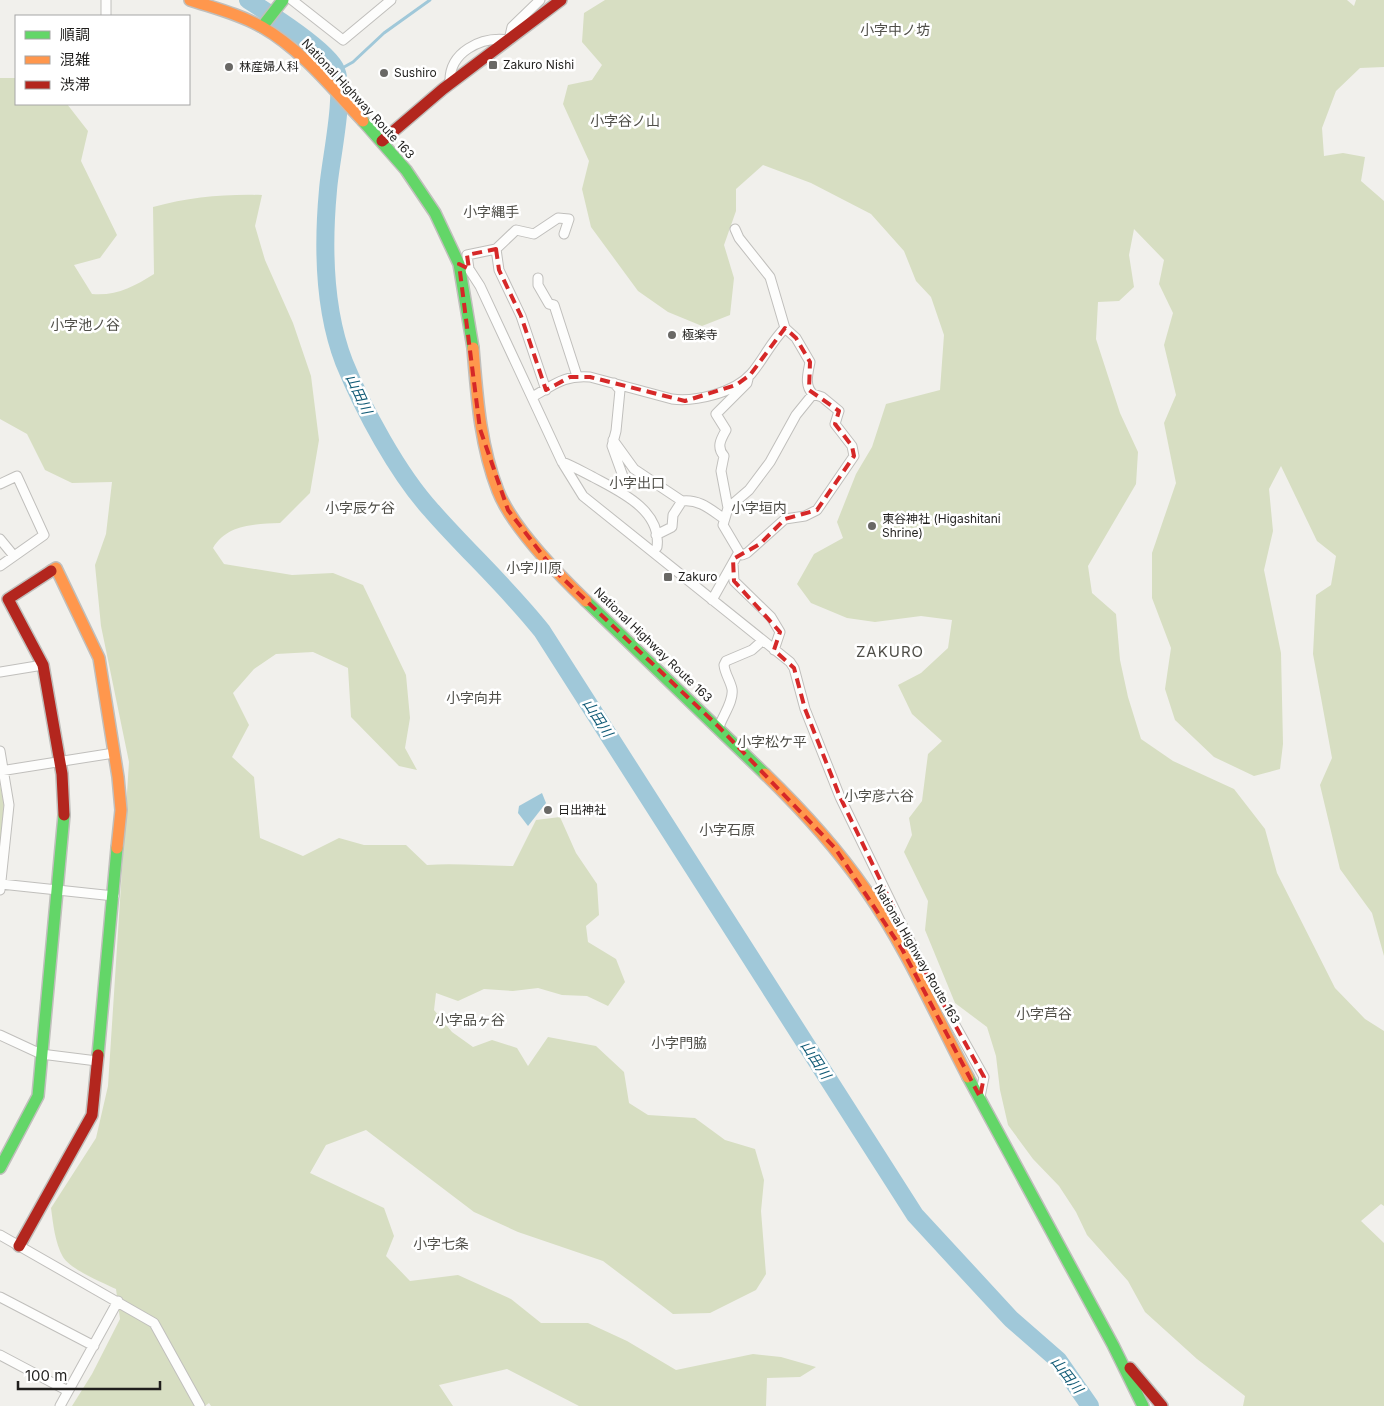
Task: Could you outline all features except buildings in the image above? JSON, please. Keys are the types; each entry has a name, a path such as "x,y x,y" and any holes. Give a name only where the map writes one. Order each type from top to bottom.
{"main road":[{"name":"National Highway Route 163","path":"190,0 265,23 302,56 382,141 406,170 435,213 464,267 480,429 499,492 508,510 554,570 802,810 865,889 902,949 1113,1345 1140,1403"},
{"path":"382,141 450,84 561,0"},
{"path":"265,23 281,2"},
{"path":"0,1168 38,1096 64,818 60,761 43,665 8,599 56,568 99,658 120,804 114,896 92,1115 19,1246"},
{"name":"National Highway Route 163","path":"1113,1345 1155,1406"},
{"path":"1128,1366 1162,1406"}],"street":[{"path":"106,0 106,15"},
{"path":"292,0 344,40 391,0"},
{"path":"450,84 449,73 466,49 486,40 496,38 508,40 512,27 540,0"},
{"path":"564,234 569,219 558,218 534,234 516,230 496,249 467,255 464,267 480,286 562,462 584,496 790,662 794,668 805,709 840,796 920,962 984,1077 980,1097"},
{"path":"735,230 739,238 770,277 785,328 796,338 810,362 807,379 809,390 822,397 839,412 835,424 852,446 854,456 817,510 805,516 785,519 747,553 742,555 723,525 723,518 728,508 749,490 770,462 796,415 814,394"},
{"path":"496,249 499,270 521,316 546,390"},
{"path":"538,278 538,285 549,304 554,305 577,376"},
{"path":"728,508 721,471 724,456 720,452 719,442 726,430 716,414 747,383 770,343 785,328"},
{"path":"532,397 556,382 577,376 614,383 672,399 685,400 736,384 750,375"},
{"path":"614,383 620,390 613,450 625,482 622,492"},
{"path":"613,440 634,470 682,501 700,502 723,518"},
{"path":"562,462 622,492 641,506 653,525 656,535 657,547 653,552"},
{"path":"0,484 17,476 44,535 0,566"},
{"path":"656,535 672,527 673,515 682,501"},
{"path":"0,539 14,556"},
{"path":"712,600 739,552"},
{"path":"733,563 734,581 771,617 780,632 774,650"},
{"path":"719,728 731,701 732,694 724,665 726,661 752,650 762,641"},
{"path":"0,672 43,665"},
{"path":"0,751 9,805 0,890"},
{"path":"2,771 114,753"},
{"path":"1,884 114,896"},
{"path":"0,1035 41,1054 97,1061"},
{"path":"0,1235 154,1323 200,1406"},
{"path":"0,1297 94,1346"},
{"path":"60,1406 118,1301"},
{"path":"0,1355 68,1391"}],"highlighted area":[{"path":"496,249 499,270 521,316 546,390 570,377 590,377 685,401 736,385 750,375 785,328 796,338 810,362 809,390 839,411 835,424 852,446 854,456 817,510 785,519 760,544 733,559 734,581 780,632 774,650 794,668 805,709 840,797 920,962 984,1077 980,1097 902,949 835,848 719,727 554,570 508,510 480,429 459,264 469,269 467,255"}],"green space":[{"path":"605,0 1347,0 1354,6 1356,0 1384,0 1384,67 1360,68 1336,91 1322,128 1324,156 1343,153 1365,157 1361,181 1384,201 1384,956 1372,913 1340,869 1320,785 1332,758 1313,654 1316,595 1331,585 1336,556 1317,541 1281,466 1269,489 1273,531 1264,570 1281,653 1283,744 1280,769 1254,776 1214,757 1175,720 1165,689 1171,648 1152,598 1152,553 1176,483 1164,423 1176,395 1164,345 1173,313 1159,284 1164,260 1134,229 1129,255 1134,287 1119,301 1098,302 1096,339 1120,413 1138,452 1136,484 1088,566 1092,593 1116,614 1120,660 1128,697 1141,739 1173,761 1234,789 1265,829 1277,873 1335,988 1365,1019 1384,1031 1384,1206 1381,1204 1361,1221 1384,1243 1384,1406 1243,1406 1245,1396 1197,1359 1145,1312 1128,1281 1087,1235 1076,1212 1059,1186 1033,1159 1008,1125 1000,1090 996,1056 987,1027 955,1003 925,930 928,901 904,852 912,835 909,818 922,801 928,754 942,741 912,714 898,685 921,673 948,648 952,620 921,616 875,622 847,618 811,603 797,584 814,554 843,538 837,522 856,474 872,447 886,404 940,390 944,335 931,297 916,281 904,251 871,214 811,183 763,165 736,189 736,211 724,245 734,278 730,315 702,326 668,312 638,291 591,227 582,189 589,161 563,104 568,85 592,80 602,65 582,42 584,13"},
{"path":"0,78 15,78 15,105 68,105 88,131 81,161 117,235 100,258 74,265 92,294 109,294 125,290 154,274 153,207 207,197 262,195 255,226 265,260 293,323 311,376 319,440 310,493 280,523 242,527 226,534 213,548 224,564 292,575 333,573 363,585 406,675 410,718 405,748 417,770 399,766 351,717 348,668 313,652 276,654 254,669 233,693 249,725 232,757 254,777 260,838 303,856 339,838 364,845 406,845 427,865 513,866 536,820 560,817 576,853 597,884 599,915 586,926 588,942 616,959 625,982 608,1006 587,996 562,995 538,988 513,991 484,989 458,1001 436,993 434,1010 452,1032 473,1047 492,1040 517,1048 528,1066 548,1037 596,1046 624,1072 629,1103 648,1115 695,1118 725,1140 755,1149 764,1180 761,1211 766,1274 756,1290 710,1313 673,1314 603,1261 518,1232 474,1212 366,1130 326,1145 310,1173 384,1208 394,1236 386,1256 410,1281 458,1275 511,1299 541,1323 588,1323 627,1341 676,1370 753,1354 781,1357 816,1367 800,1377 767,1378 766,1406 579,1406 507,1369 439,1385 453,1406 211,1406 209,1403 205,1406 72,1406 92,1374 120,1319 116,1289 79,1271 63,1257 56,1239 51,1208 96,1138 108,1086 129,762 101,626 95,565 106,534 112,482 72,483 45,470 27,434 0,419"},
{"path":"0,784 4,805 0,845"}],"water":[{"path":"542,793 546,803 528,826 518,813 519,806"}],"waterway":[{"name":"山田川","path":"248,0 310,42 322,52 336,70 339,81 338,111 326,211 329,299 332,321 344,362 382,440 419,496 516,600 542,631 915,1215 1011,1319 1058,1360 1090,1406"},
{"path":"337,71 353,62 384,33 430,0"}],"traffic: fast":[{"path":"262,27 283,0"},
{"path":"363,121 406,170 435,213 459,264 473,348"},
{"path":"586,601 765,774"},
{"path":"0,1168 38,1096 64,815"},
{"path":"98,1055 117,848"},
{"path":"968,1077 1113,1345 1143,1406"}],"traffic: slow":[{"path":"190,0 244,18 277,36 316,70 363,121"},
{"path":"473,348 483,438 498,491 514,520 525,535 586,601"},
{"path":"51,571 56,568 99,658 118,777 121,810 117,848"},
{"path":"765,774 830,843 854,873 880,911 907,957 968,1077"}],"traffic: jam":[{"path":"382,141 443,89 561,0"},
{"path":"51,571 8,599 43,665 62,774 64,815"},
{"path":"19,1246 92,1115 98,1055"},
{"path":"1130,1368 1162,1406"}],"place":[{"name":"Zakuro Nishi","path":"493,65"},
{"name":"林産婦人科","path":"229,67"},
{"name":"Sushiro","path":"384,73"},
{"name":"極楽寺","path":"672,335"},
{"name":"東谷神社 (Higashitani Shrine)","path":"872,526"},
{"name":"Zakuro","path":"668,577"},
{"name":"日出神社","path":"548,810"}],"district":[{"name":"小字中ノ坊","path":"895,30"},
{"name":"小字谷ノ山","path":"625,121"},
{"name":"小字縄手","path":"491,212"},
{"name":"小字池ノ谷","path":"85,325"},
{"name":"小字出口","path":"637,483"},
{"name":"小字辰ケ谷","path":"360,508"},
{"name":"小字垣内","path":"759,508"},
{"name":"小字川原","path":"534,568"},
{"name":"ZAKURO","path":"890,652"},
{"name":"小字向井","path":"474,698"},
{"name":"小字松ケ平","path":"772,742"},
{"name":"小字彦六谷","path":"879,796"},
{"name":"小字石原","path":"727,830"},
{"name":"小字芦谷","path":"1044,1014"},
{"name":"小字品ヶ谷","path":"470,1020"},
{"name":"小字門脇","path":"679,1043"},
{"name":"小字七条","path":"441,1244"}]}
